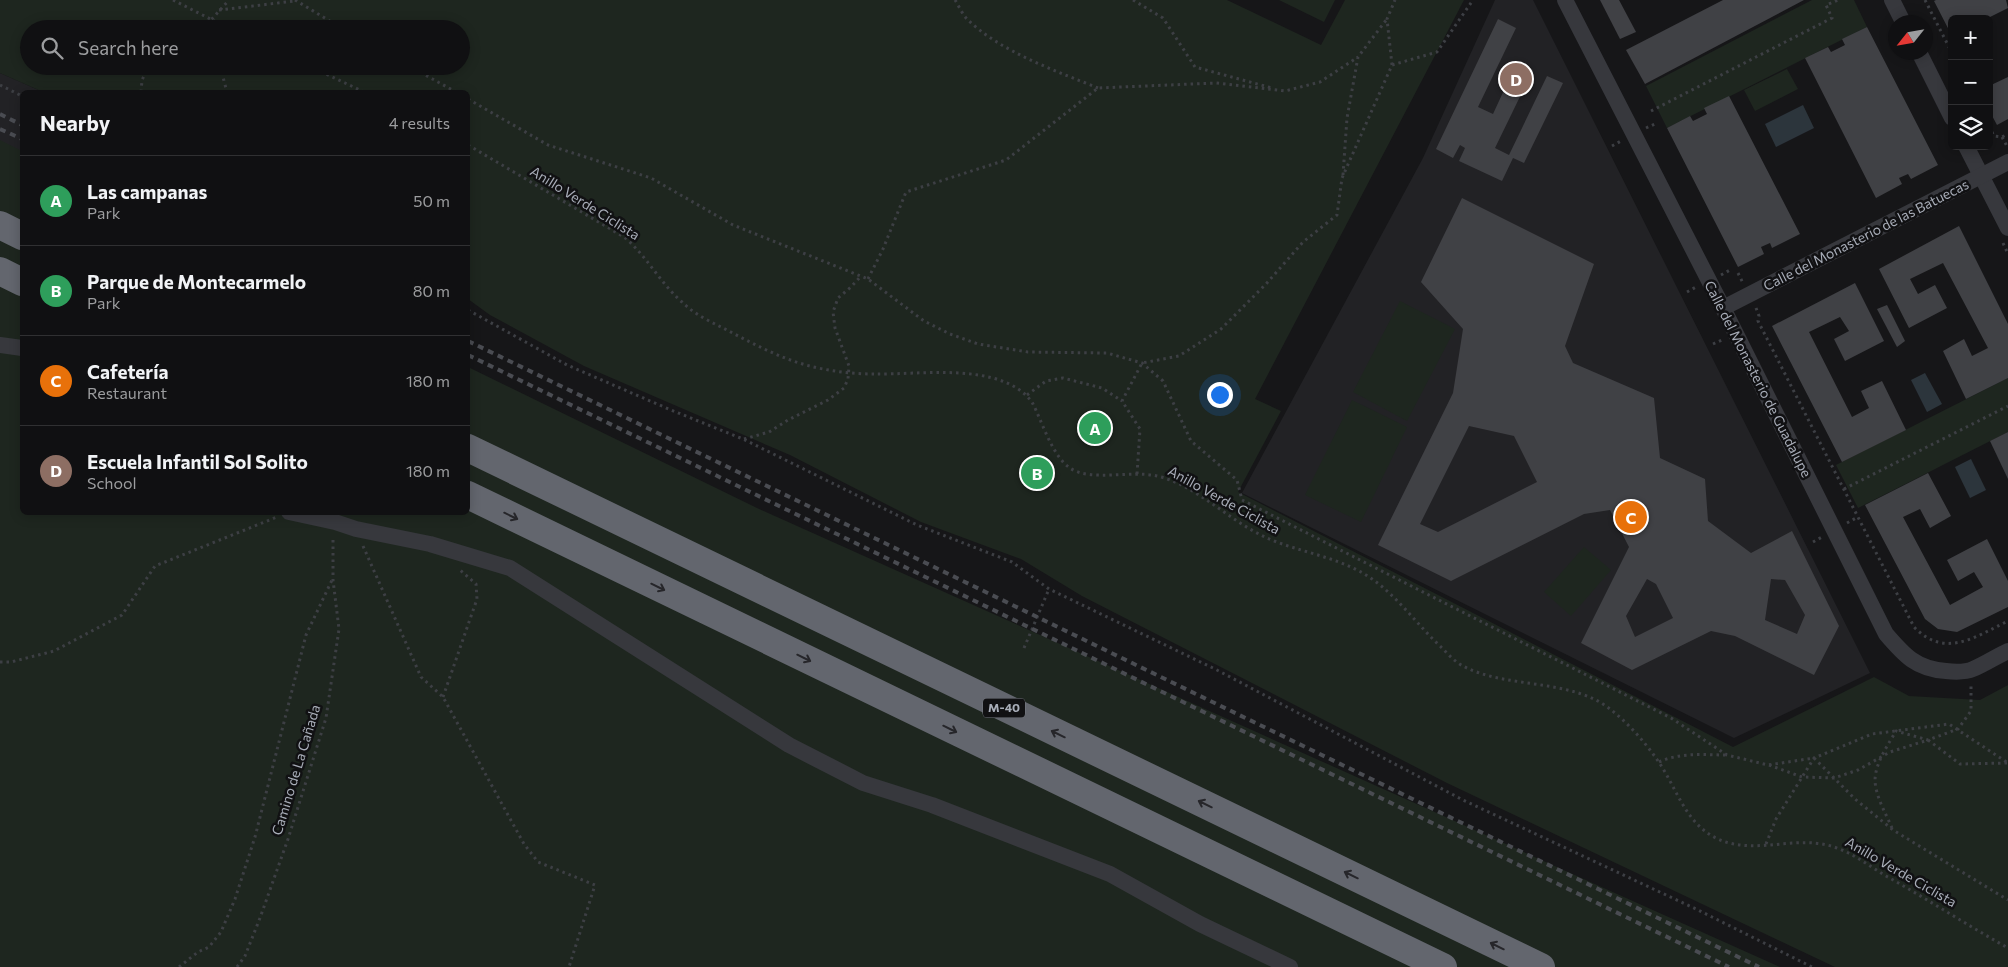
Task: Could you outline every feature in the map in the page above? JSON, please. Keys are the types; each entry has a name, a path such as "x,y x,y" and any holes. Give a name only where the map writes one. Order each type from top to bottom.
{"highway":[{"path":"0,225 20,235"},
{"path":"0,271 20,281"},
{"name":"M-40","path":"470,449 1541,967"},
{"path":"470,496 1443,967"}],"street":[{"name":"Calle del Monasterio de Guadalupe","path":"1565,0 1723,308 1886,634 1916,664 1932,670 1953,672 1972,670 2008,650"},
{"path":"1892,0 1900,15"},
{"path":"1923,60 1948,110"},
{"path":"1968,150 2008,228"},
{"name":"Calle del Monasterio de las Batuecas","path":"1723,308 2008,162"},
{"path":"0,345 20,348"},
{"path":"290,515 335,522 356,529 430,544 510,568 789,745 863,783 932,804 1110,874 1200,924 1290,967"}],"path":[{"path":"174,0 210,20 230,0"},
{"path":"954,0 966,18 989,37 1039,64 1098,88 1216,83 1285,91 1320,82 1358,57 1387,19 1395,0"},
{"path":"1133,0 1163,18 1195,67 1285,91"},
{"path":"1392,65 1437,52 1473,0"},
{"path":"1651,111 1832,18 1826,5 1838,0"},
{"path":"1925,0 1948,45"},
{"path":"219,10 295,1 328,20"},
{"path":"1342,178 1392,65 1387,19"},
{"path":"1142,363 1179,356 1222,329 1266,284 1302,242 1337,215 1347,118 1358,57"},
{"path":"141,90 144,75"},
{"path":"222,75 226,90"},
{"path":"328,75 360,90"},
{"path":"425,75 452,90"},
{"path":"0,85 20,95"},
{"path":"868,279 906,192 1006,160 1098,88"},
{"path":"470,100 548,145 651,178 732,225 868,279 924,321 950,334 978,344 1028,352 1107,353 1142,363 1163,381 1191,441 1237,480 1242,500 1671,718 1727,755"},
{"path":"1993,134 1994,136 2002,137 2008,134"},
{"path":"2002,137 2008,149"},
{"name":"Anillo Verde Ciclista","path":"470,146 624,237 637,248 681,302 703,318 751,343 807,365 873,374 951,373 973,375 1010,383 1027,395 1039,414 1057,452 1065,465 1073,471 1092,475 1155,475 1166,479 1198,496 1248,529 1264,537 1285,546 1349,566 1363,573 1395,599 1462,666 1498,677 1525,681 1588,696 1606,705 1633,730 1659,762 1679,799 1698,827 1713,836 1728,843 1754,846 1807,842 1834,847 1918,893 2008,948"},
{"path":"743,439 769,432 833,397 847,383 849,372 847,357 834,323 833,312 838,298 861,276"},
{"path":"470,311 567,365 743,439 917,525 1012,562 1049,589 1215,669 1463,800 1696,909 1812,967"},
{"path":"1759,316 1758,321 1914,627 1922,636 1938,643 1964,643 2008,621"},
{"path":"1122,401 1142,363"},
{"path":"1027,395 1046,381 1063,378 1102,388 1122,401 1140,429 1137,474"},
{"path":"1844,489 2008,406"},
{"path":"0,662 11,662 54,651 122,615 155,566 281,515"},
{"name":"Camino de La Cañada","path":"237,967 245,956 260,918 288,839 326,718 339,628 333,580 333,535 335,522"},
{"path":"356,529 421,677 443,697 524,844 538,862 595,885 568,967"},
{"path":"443,697 477,599 476,584 459,570"},
{"path":"179,967 198,952 209,947 221,932 235,899 255,837 306,635 333,580"},
{"path":"1024,648 1049,589"},
{"path":"1659,762 1668,758 1696,754 1727,755 1768,765 1802,777 1834,778 1858,770 1890,752 1958,729 1971,711 1972,670"},
{"path":"1768,765 1814,758 1872,734 1950,724 2008,763 1960,764 1928,740 1896,731"},
{"path":"1893,830 1882,806 1875,780 1881,757 1896,731"},
{"path":"1766,844 1776,819 1814,758"},
{"path":"1814,758 1855,799 1893,830 2008,900"}],"shaded area":[{"path":"0,0 1227,0 1321,45 1345,0 1464,0 1255,399 1281,411 1238,492 1733,747 1874,677 1909,696 1980,700 2008,685 2008,967 1835,967 1447,783 1082,596 1021,559 921,522 790,455 584,366 490,315 470,300 470,90 38,90 0,73"},
{"path":"1279,0 1335,0 1324,22"},
{"path":"1495,0 1533,0 1870,673 1734,738 1242,493 1423,158"},
{"path":"1812,0 1854,0 1867,27 1667,128 1646,86"},
{"path":"1787,69 1798,89 1755,111 1744,90"},
{"path":"0,73 38,90 20,90 20,189 0,178"},
{"path":"1803,105 1814,128 1776,147 1765,124"},
{"path":"0,140 20,150 20,515 470,515 470,368 757,508 1780,967 0,967"},
{"path":"1400,301 1455,329 1407,421 1353,392"},
{"path":"1925,373 1942,404 1927,412 1911,380"},
{"path":"2008,378 2008,432 1858,508 1836,465"},
{"path":"1352,400 1407,427 1361,522 1305,495"},
{"path":"1971,459 1986,490 1970,498 1955,467"},
{"path":"1584,547 1611,570 1571,616 1544,592"}],"building":[{"path":"1600,0 1619,0 1636,32 1620,39"},
{"path":"1723,0 1804,0 1645,84 1626,50"},
{"path":"2006,0 2008,8 1993,16 1948,15 1948,28 1934,1"},
{"path":"1498,19 1516,28 1478,107 1493,114 1517,62 1533,70 1495,148 1509,155 1547,76 1563,83 1524,163 1513,158 1502,181 1459,161 1465,148 1460,145 1453,158 1436,149"},
{"path":"1867,27 1938,165 1911,179 1908,174 1899,178 1902,184 1876,198 1805,58 1828,47 1831,52 1845,45 1842,39"},
{"path":"2008,77 2008,119 1997,125 1993,118 1993,84"},
{"path":"1729,96 1800,234 1772,248 1770,243 1761,247 1764,254 1738,267 1667,128 1690,116 1693,121 1707,114 1704,108"},
{"path":"1462,198 1594,264 1565,346 1573,363 1654,398 1660,458 1705,479 1708,521 1751,553 1792,531 1839,626 1814,675 1735,636 1711,631 1632,670 1581,643 1629,547 1610,510 1584,514 1451,581 1378,545 1453,393 1463,329 1421,282","holes":["1469,426 1514,436 1537,482 1438,532 1420,524","1647,579 1656,584 1673,618 1635,637 1626,616","1771,579 1785,580 1805,615 1797,634 1765,620"]},
{"path":"1959,226 2008,324 2008,378 1966,399 1943,351 1964,339 1972,356 1988,348 1943,263 1910,279 1918,294 1935,285 1947,308 1909,328 1879,269"},
{"path":"1855,283 1884,341 1845,361 1834,339 1849,331 1840,317 1809,332 1852,417 1869,408 1861,391 1882,381 1906,430 1842,462 1772,326"},
{"path":"1887,305 1905,341 1897,347 1877,309"},
{"path":"2008,432 2008,479 1990,441"},
{"path":"1928,473 1951,516 1930,528 1920,509 1903,517 1950,605 1983,587 1974,572 1958,581 1947,560 1987,539 2008,581 2008,607 1957,632 1938,629 1925,619 1865,505"}],"railway":[{"path":"0,114 20,124"},
{"path":"0,129 20,138"},
{"path":"470,342 1759,967"},
{"path":"470,356 1729,967"}],"place":[{"name":"Escuela Infantil Sol Solito","path":"1516,79"},
{"name":"Las campanas","path":"1095,428"},
{"name":"Parque de Montecarmelo","path":"1037,473"},
{"name":"Cafetería","path":"1631,517"}]}
